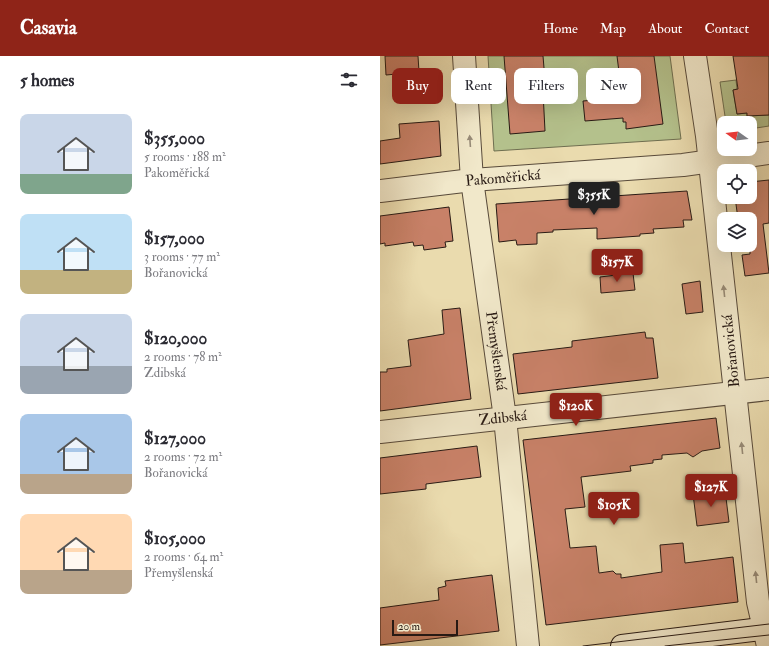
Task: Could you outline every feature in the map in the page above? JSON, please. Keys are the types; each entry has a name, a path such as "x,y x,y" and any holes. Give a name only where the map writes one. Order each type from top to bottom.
{"street":[{"name":"Přemyšlenská","path":"464,56 472,180 505,418 528,646"},
{"name":"Bořanovická","path":"695,56 709,161 736,393 758,602 767,634"},
{"name":"Pakoměřická","path":"380,191 472,180 684,165 769,153"},
{"name":"Zdibská","path":"380,432 769,389"},
{"path":"622,646 767,634"}],"green space":[{"path":"488,56 670,56 681,139 494,151 491,104 506,104 506,68 489,68"},
{"path":"736,80 737,89 733,90 737,114 747,113 747,116 725,116 720,82"},
{"path":"769,115 769,126 757,128 757,116 747,116"}],"building":[{"path":"385,56 418,56 419,68 392,68 392,74 386,75"},
{"path":"504,56 543,56 544,68 514,68 514,104 544,104 545,131 510,134"},
{"path":"617,56 654,56 663,124 626,129 626,122 623,122 623,118 585,121 583,101 586,101 586,104 641,104 641,68 618,68"},
{"path":"733,56 769,56 769,115 747,116 747,113 737,114 733,90 738,89"},
{"path":"439,121 441,156 380,164 380,141 400,138 399,124"},
{"path":"769,180 769,223 763,224 769,273 745,276 742,255 750,254 750,252 757,252 757,212 737,212 736,204 757,204 757,181"},
{"path":"687,191 692,220 683,220 684,227 653,229 654,233 640,234 640,236 597,239 597,228 553,230 553,232 537,233 537,244 517,245 516,240 499,242 496,204"},
{"path":"449,207 453,241 445,242 446,247 424,250 423,245 414,246 413,242 385,246 385,243 380,244 380,216"},
{"path":"633,273 635,290 601,293 600,277"},
{"path":"700,281 703,312 686,314 682,284"},
{"path":"460,308 471,399 380,411 380,372 387,372 387,369 411,366 408,340 444,334 442,310"},
{"path":"645,332 646,338 653,338 658,378 518,394 513,354 572,347 572,341"},
{"path":"716,418 720,448 702,451 693,457 687,453 662,455 662,459 653,460 653,463 630,466 631,471 581,477 585,507 565,509 570,548 596,546 599,573 613,571 616,574 621,574 621,578 662,572 660,545 683,543 685,563 733,557 738,602 546,625 523,440"},
{"path":"477,446 481,477 426,484 426,489 380,494 380,458"},
{"path":"725,490 729,522 697,526 693,494"},
{"path":"492,575 499,631 380,645 380,608 439,600 438,588 446,586 445,581"}],"tram line":[{"path":"583,646 769,624"},
{"path":"665,646 769,635"}]}
